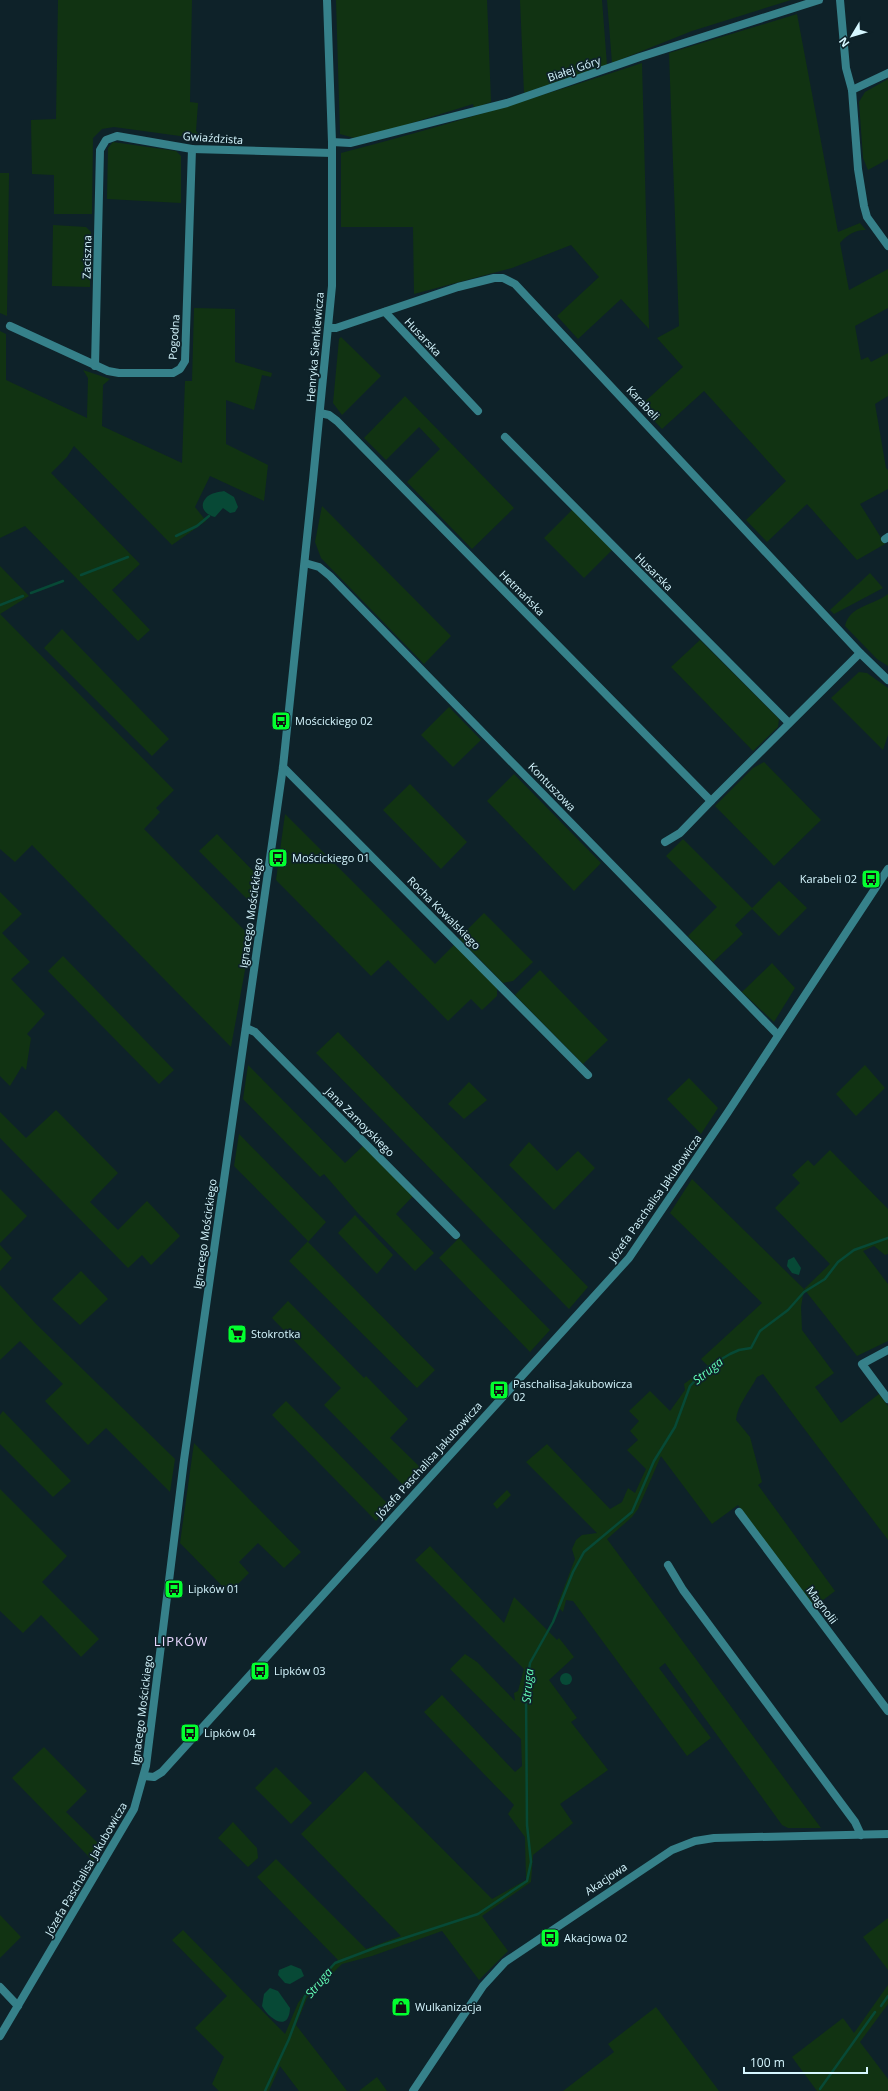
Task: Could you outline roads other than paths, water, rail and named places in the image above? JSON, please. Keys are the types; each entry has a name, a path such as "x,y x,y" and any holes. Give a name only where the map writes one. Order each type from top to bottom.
{"street":[{"name":"Henryka Sienkiewicza","path":"291,694 329,328 332,286 332,142 327,0"},
{"name":"Białej Góry","path":"332,142 350,143 507,103 640,57 819,0"},
{"path":"840,0 846,68 852,90 858,169 864,206 867,217 888,246"},
{"path":"852,90 888,72"},
{"name":"Gwiaździsta","path":"100,150 106,140 117,136 192,149 332,154"},
{"name":"Pogodna","path":"10,326 95,366 119,373 173,373 183,365 192,149"},
{"name":"Zaciszna","path":"95,366 100,150"},
{"name":"Karabeli","path":"329,328 336,328 458,287 494,278 503,278 515,284 860,653 888,680"},
{"name":"Husarska","path":"385,312 478,411"},
{"name":"Hetmańska","path":"320,414 328,415 337,421 711,801"},
{"name":"Husarska","path":"504,437 788,722"},
{"name":"Kontuszowa","path":"305,563 319,567 330,576 778,1035"},
{"path":"665,842 680,833 788,722 860,653"},
{"name":"Ignacego Mościckiego","path":"144,1776 184,1460 283,767 291,694"},
{"name":"Rocha Kowalskiego","path":"283,767 588,1075"},
{"name":"Józefa Paschalisa Jakubowicza","path":"0,2036 134,1809 144,1776 154,1777 162,1772 629,1258 888,869"},
{"name":"Jana Zamoyskiego","path":"246,1028 255,1032 456,1235"},
{"path":"888,1350 862,1364 888,1399"},
{"name":"Magnolii","path":"739,1512 888,1711"},
{"path":"668,1565 683,1590 855,1822 861,1834"},
{"name":"Akacjowa","path":"413,2091 483,1986 502,1965 567,1919 672,1850 695,1841 714,1838 888,1834"},
{"path":"0,1987 18,2006"}],"waterway":[{"path":"176,536 197,526 209,516"},
{"path":"81,575 128,557"},
{"path":"31,593 63,581"},
{"path":"0,605 23,596"},
{"name":"Struga","path":"265,2091 289,2039 305,1996 335,1963 380,1946 478,1914 527,1881 531,1862 527,1825 526,1691 530,1663 553,1622 573,1572 584,1552 632,1512 654,1461 675,1427 690,1386 708,1367 739,1350 751,1348 760,1331 788,1310 804,1292 825,1279 838,1262 854,1250 888,1238"},
{"path":"881,2006 888,1996"},
{"path":"820,2089 875,2012"}],"place":[{"name":"Mościckiego 02","path":"281,721"},
{"name":"Mościckiego 01","path":"278,858"},
{"name":"Karabeli 02","path":"871,879"},
{"name":"Stokrotka","path":"237,1334"},
{"name":"Paschalisa-Jakubowicza 02","path":"499,1390"},
{"name":"Lipków 01","path":"174,1589"},
{"name":"Lipków 03","path":"260,1671"},
{"name":"Lipków 04","path":"190,1733"},
{"name":"Akacjowa 02","path":"550,1938"},
{"name":"Wulkanizacja","path":"401,2007"}],"district":[{"name":"LIPKÓW","path":"181,1641"}]}
